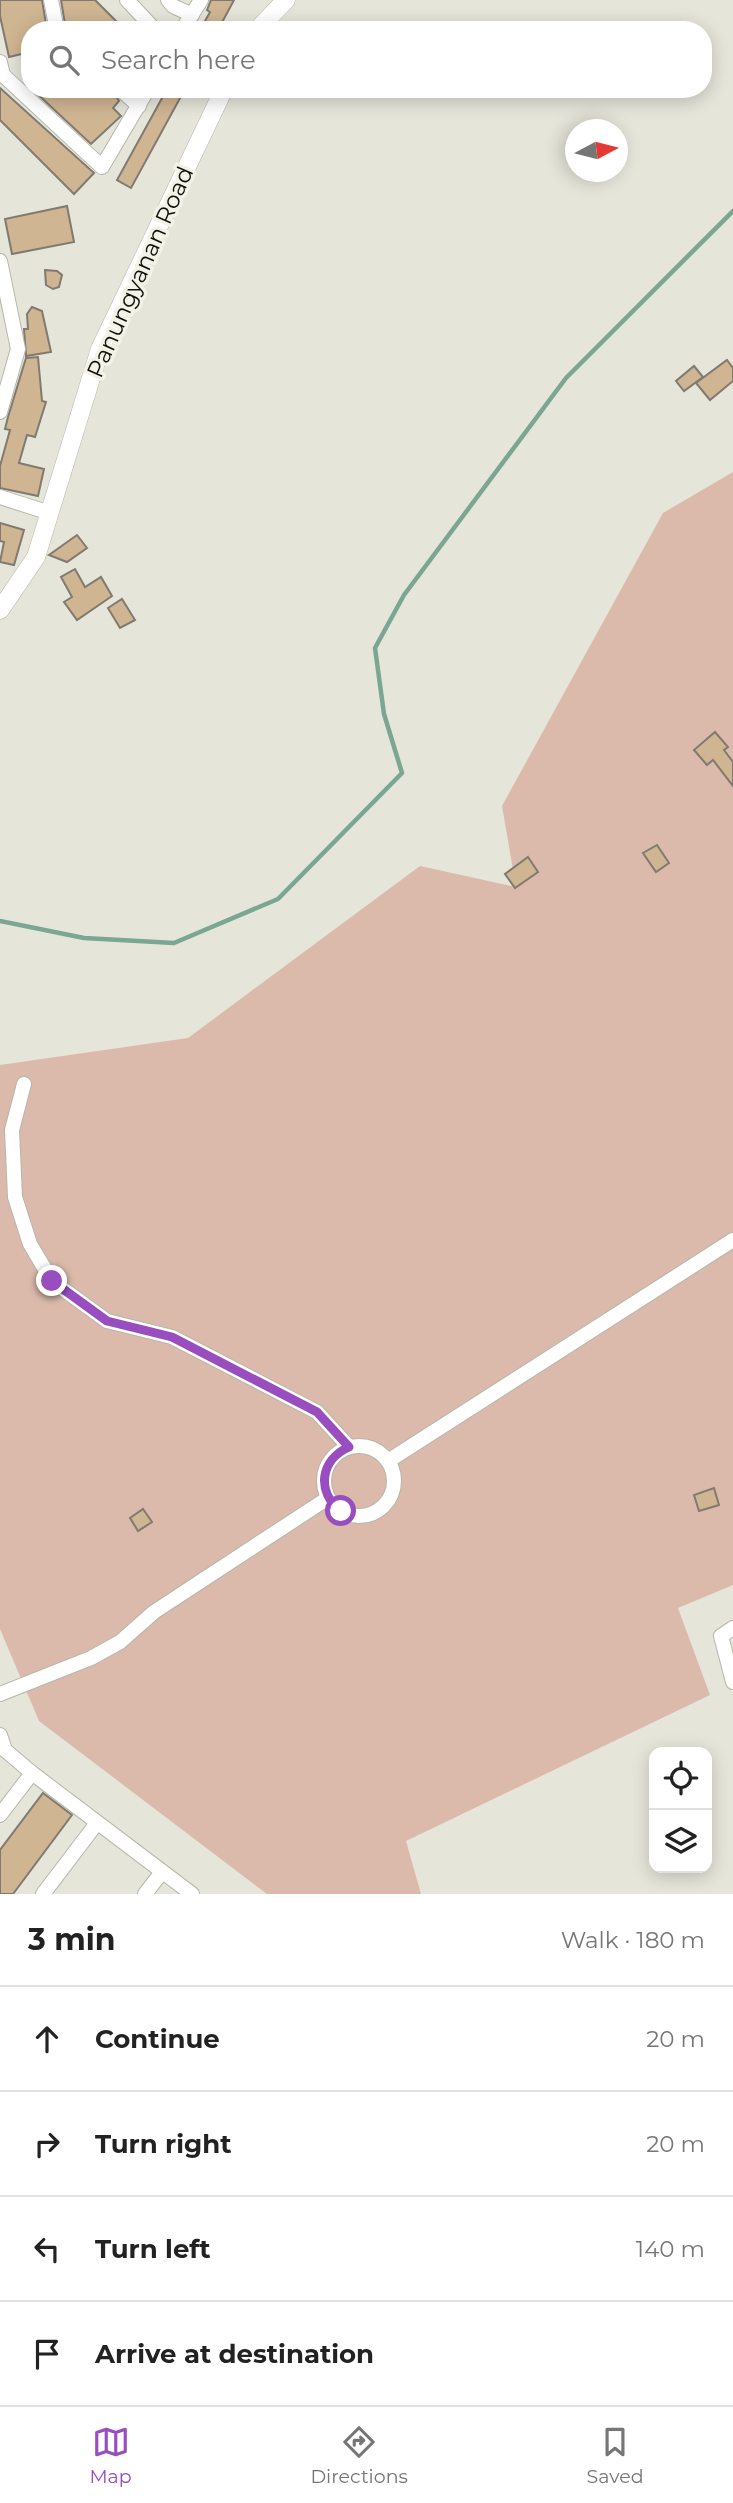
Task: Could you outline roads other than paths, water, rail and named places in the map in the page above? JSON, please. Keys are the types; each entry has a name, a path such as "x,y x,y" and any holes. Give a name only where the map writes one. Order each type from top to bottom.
{"street":[{"path":"51,0 55,21"},
{"path":"127,0 147,21"},
{"path":"169,0 173,6 192,15"},
{"path":"188,21 201,0"},
{"path":"266,21 286,0"},
{"path":"0,62 3,75 21,92"},
{"path":"28,98 102,167 143,98"},
{"path":"130,98 139,106"},
{"name":"Panungyanan Road","path":"0,610 36,557 100,349 220,98"},
{"path":"0,261 18,349 0,409"},
{"path":"0,497 50,513"},
{"path":"24,1084 12,1130 15,1197 30,1244 52,1281 107,1321 172,1337 317,1412 349,1447"},
{"path":"388,1461 733,1240"},
{"path":"349,1447 375,1449 388,1461 392,1470 393,1489 384,1506 368,1515 349,1515 333,1506 328,1498 324,1480 328,1463 349,1447"},
{"path":"0,1694 91,1658 120,1642 154,1612 328,1498"},
{"path":"733,1628 721,1636 733,1682"},
{"path":"0,1735 5,1750 32,1773 192,1894"},
{"path":"0,1815 32,1773"},
{"path":"43,1894 97,1823"},
{"path":"145,1894 162,1871"}],"waterway":[{"path":"0,921 84,938 174,943 278,899 402,773 384,714 375,648 404,595 566,378 733,211"}]}
